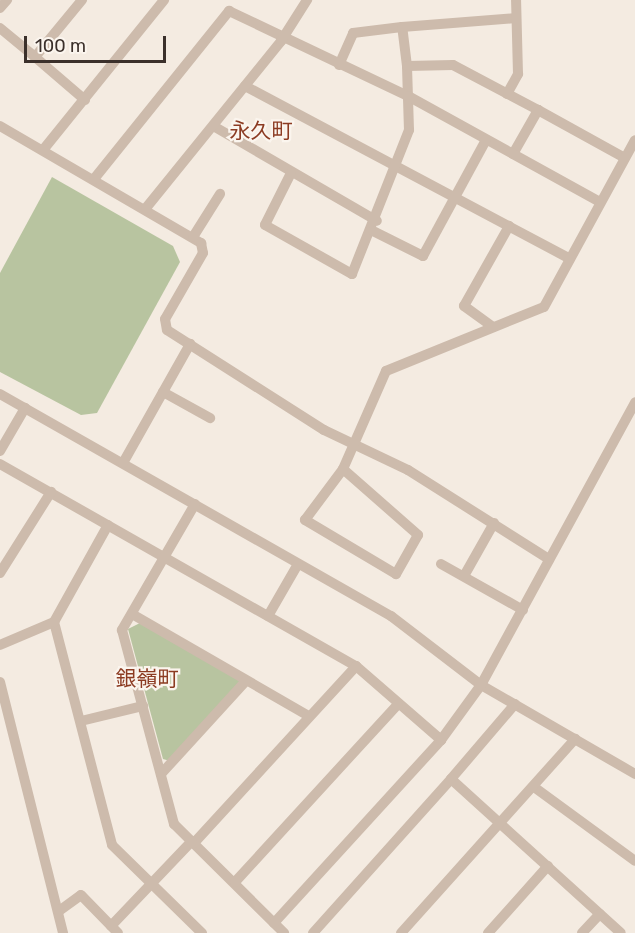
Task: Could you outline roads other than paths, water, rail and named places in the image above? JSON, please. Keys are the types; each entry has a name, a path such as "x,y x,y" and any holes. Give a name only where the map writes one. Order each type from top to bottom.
{"street":[{"path":"0,8 7,0"},
{"path":"35,57 82,0"},
{"path":"44,150 164,0"},
{"path":"94,178 230,12 232,0"},
{"path":"146,208 215,127 281,41 307,0"},
{"path":"507,94 518,74 516,0"},
{"path":"230,12 281,41 408,96 600,202"},
{"path":"339,65 353,33 516,18"},
{"path":"291,173 265,225 352,274 375,226 409,130 408,66 402,27"},
{"path":"0,28 85,99"},
{"path":"408,66 453,65 625,158"},
{"path":"245,86 396,163 570,259"},
{"path":"513,154 537,110"},
{"path":"0,126 193,237 203,253 165,320 168,330 353,444 494,523 549,559"},
{"path":"215,127 423,256 486,140"},
{"path":"343,469 418,535 396,574 305,520 343,469 386,371 544,307 635,140"},
{"path":"193,237 220,194"},
{"path":"493,327 465,306 509,226"},
{"path":"123,463 190,344"},
{"path":"163,392 210,418"},
{"path":"0,394 391,616 481,685 635,774"},
{"path":"274,922 441,740 481,685 635,402"},
{"path":"0,450 25,408"},
{"path":"0,464 356,666 441,740"},
{"path":"0,573 51,492"},
{"path":"195,504 122,630 174,824 284,933"},
{"path":"464,576 494,523"},
{"path":"1,643 54,622 108,525"},
{"path":"268,616 298,564"},
{"path":"441,564 523,610"},
{"path":"132,614 309,716"},
{"path":"54,622 112,845 202,933"},
{"path":"59,911 81,895 115,929 152,884 356,666"},
{"path":"161,774 246,681"},
{"path":"0,684 63,933"},
{"path":"235,882 398,704"},
{"path":"313,933 452,779 515,704"},
{"path":"81,721 143,706"},
{"path":"401,933 575,739"},
{"path":"452,779 621,933"},
{"path":"534,787 635,861"},
{"path":"488,933 548,866"},
{"path":"582,933 600,914"}],"district":[{"name":"永久町","path":"261,131"},
{"name":"銀嶺町","path":"147,679"}]}
